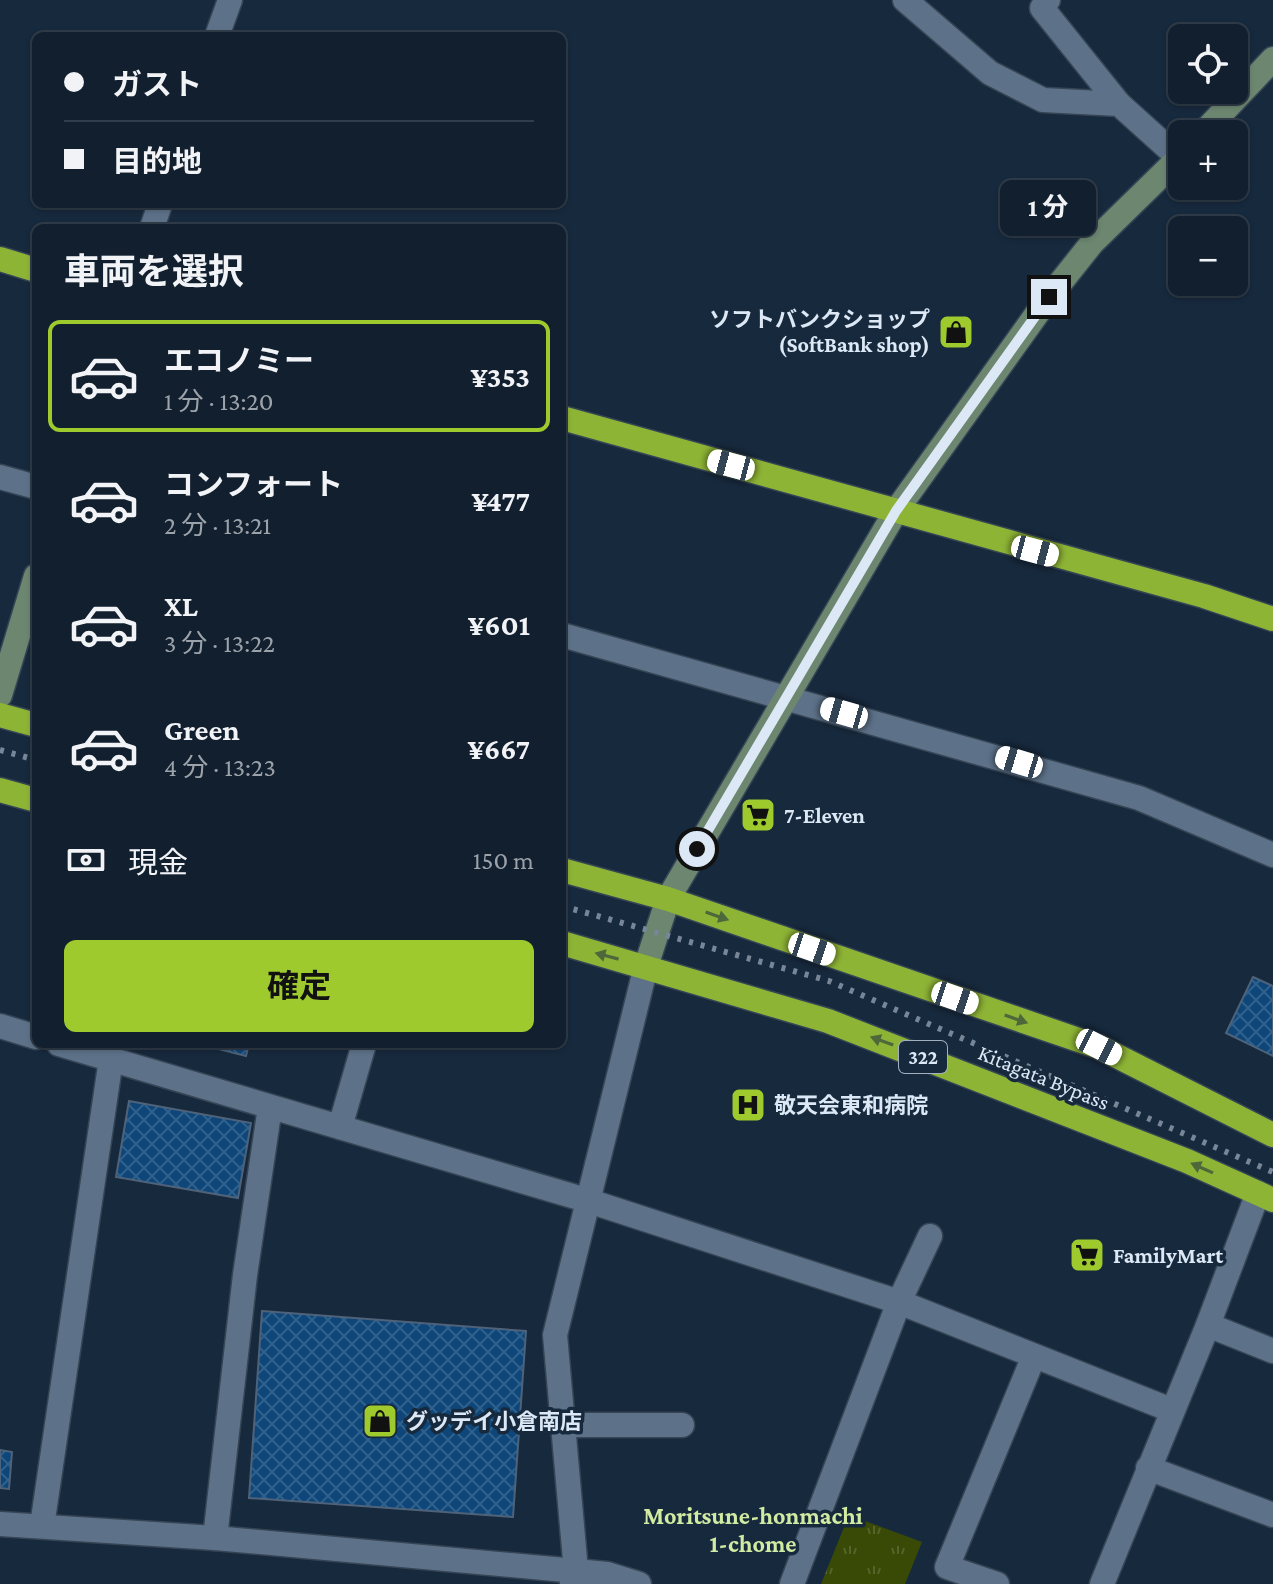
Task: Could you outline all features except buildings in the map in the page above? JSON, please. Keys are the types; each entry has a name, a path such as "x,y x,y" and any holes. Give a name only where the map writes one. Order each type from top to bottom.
{"highway":[{"path":"0,259 32,269"},
{"path":"566,419 1204,596 1273,619"},
{"path":"0,715 32,724"},
{"path":"0,790 32,799"},
{"name":"Kitagata Bypass","path":"566,871 668,899 1099,1047 1273,1135"},
{"name":"Kitagata Bypass","path":"566,944 842,1027 1266,1196"}],"street":[{"path":"218,32 230,0"},
{"path":"905,0 990,73 1043,100 1119,104"},
{"path":"1048,0 1042,8 1119,104 1168,147"},
{"path":"1215,120 1273,59"},
{"path":"574,1577 555,1335 646,966 668,899 896,511 1049,297 1092,243 1168,169"},
{"path":"0,477 32,486"},
{"path":"0,695 32,589"},
{"path":"566,636 1139,798 1273,855"},
{"path":"1,1029 32,1036"},
{"path":"73,1048 586,1200 899,1302 1171,1410"},
{"path":"340,1127 363,1048"},
{"path":"42,1526 111,1059"},
{"path":"215,1538 245,1275 270,1107"},
{"path":"1102,1584 1171,1410 1266,1196"},
{"path":"792,1584 899,1302 930,1236"},
{"path":"1208,1325 1273,1351"},
{"path":"997,1584 947,1567 1034,1356"},
{"path":"563,1425 682,1425"},
{"path":"1148,1468 1273,1515"},
{"path":"0,1524 215,1538 574,1577 607,1574 639,1584"}],"green space":[{"path":"849,1515 922,1542 905,1584 821,1584"}],"railway":[{"path":"0,750 32,759"},
{"path":"566,907 829,981 1273,1172"}],"place":[{"name":"ソフトバンクショップ (SoftBank shop)","path":"956,332"},
{"name":"7-Eleven","path":"758,815"},
{"name":"敬天会東和病院","path":"748,1105"},
{"name":"FamilyMart","path":"1087,1255"},
{"name":"グッデイ小倉南店","path":"380,1421"}],"district":[{"name":"Moritsune-honmachi 1-chome","path":"753,1530"}],"route":[{"path":"697,849 896,511 1049,297"}]}
